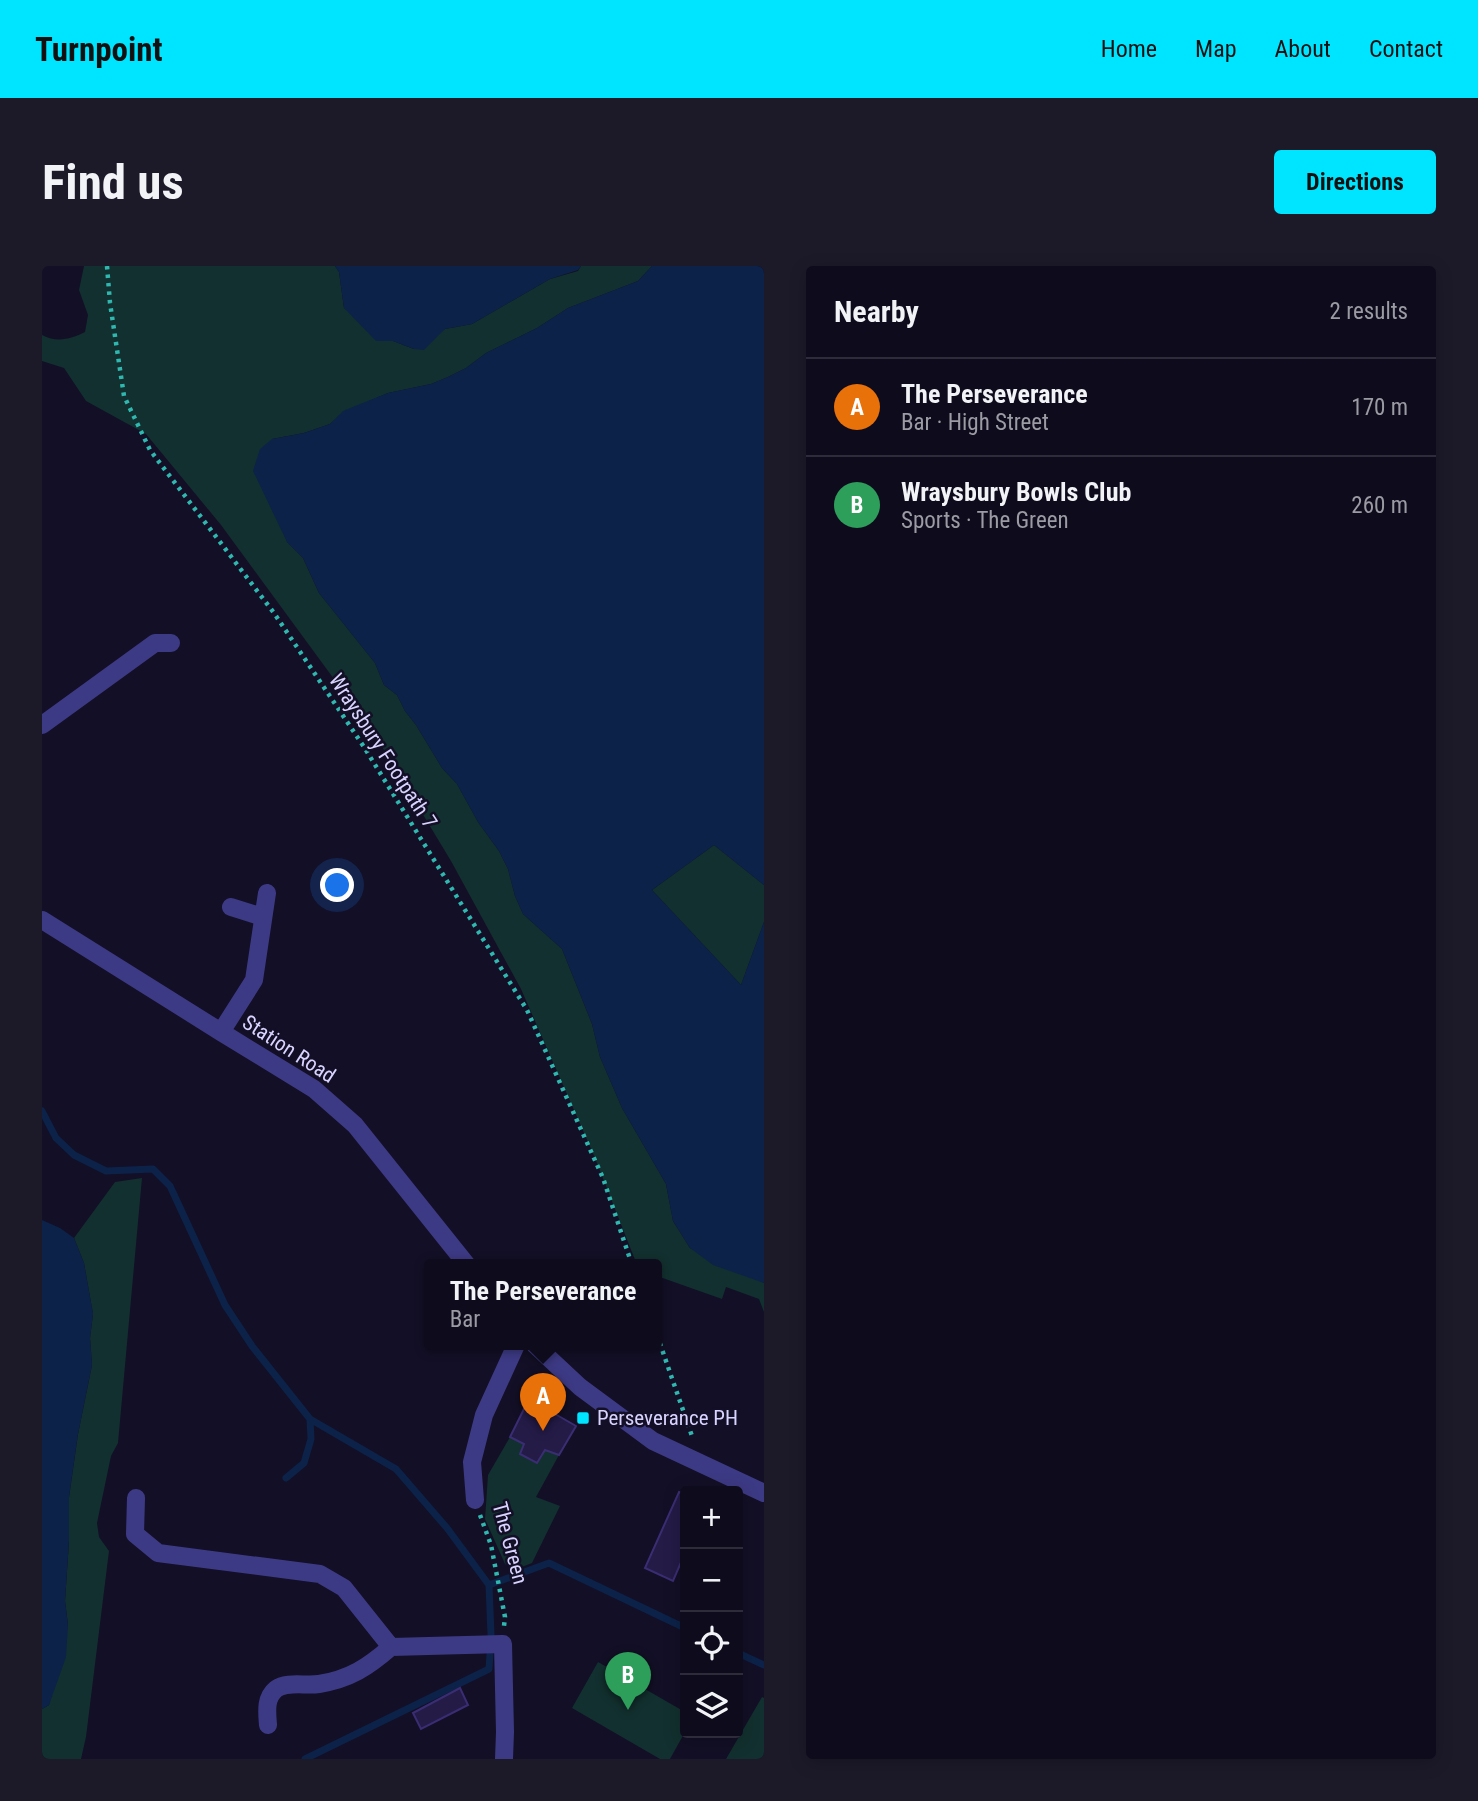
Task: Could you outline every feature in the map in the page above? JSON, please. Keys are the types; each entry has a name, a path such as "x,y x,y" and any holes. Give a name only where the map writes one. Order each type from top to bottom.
{"street":[{"path":"42,725 155,643 171,643"},
{"path":"221,1032 254,980 267,893"},
{"path":"231,907 263,917"},
{"name":"Station Road","path":"42,920 314,1088 355,1125 462,1259"},
{"name":"The Green","path":"475,1500 472,1462 484,1415 514,1350"},
{"path":"540,1350 580,1387 653,1441 764,1493"},
{"path":"136,1498 135,1534 159,1553 320,1574 344,1588 391,1647"},
{"path":"268,1724 267,1703 273,1691 283,1685 319,1684 350,1675 369,1666 391,1647 503,1644 504,1759"}],"path":[{"name":"Wraysbury Footpath 7","path":"107,266 124,396 149,450 274,613 364,747 527,1010 603,1178 630,1259"},
{"path":"662,1349 702,1463"},
{"name":"The Green","path":"475,1500 491,1545 503,1605 503,1644"}],"green space":[{"path":"84,266 335,266 339,272 344,308 393,341 414,349 445,329 472,324 550,279 578,271 581,266 652,266 638,281 568,308 448,377 431,384 388,393 343,412 330,424 304,433 272,439 287,542 303,558 319,593 375,663 384,685 397,695 442,768 457,784 478,822 499,851 523,914 562,949 592,1024 600,1057 622,1108 666,1184 673,1221 690,1248 764,1283 764,1312 759,1299 726,1287 722,1299 662,1278 662,1259 635,1259 595,1158 521,989 451,861 375,735 221,525 146,434 86,401 64,368 42,361 42,335 64,339 85,332 88,315 79,290"},
{"path":"714,845 764,885 764,922 741,985 652,890"},
{"path":"142,1178 118,1443 111,1456 97,1523 99,1537 109,1551 86,1737 81,1759 42,1759 42,1709 49,1705 68,1625 65,1601 69,1497 92,1365 90,1338 93,1314 84,1263 74,1238 115,1182"},
{"path":"510,1437 524,1444 537,1462 545,1450 559,1455 536,1497 560,1506 532,1563 514,1570 505,1564 485,1519 488,1475"},
{"path":"598,1662 680,1709 682,1738 670,1759 660,1759 572,1708"},
{"path":"762,1697 764,1698 764,1759 726,1759 738,1738 743,1738 743,1730"}],"water":[{"path":"335,266 581,266 578,270 550,279 472,324 445,329 424,350 393,341 376,341 344,308 339,272"},
{"path":"652,266 764,266 764,885 714,845 652,890 741,985 764,922 764,1283 713,1265 690,1248 673,1221 666,1184 622,1108 600,1057 592,1024 562,949 523,914 499,851 478,822 457,784 442,768 397,695 384,685 375,663 319,593 303,558 287,542 253,471 260,449 272,439 304,433 330,424 343,411 355,406 388,393 431,384 448,377 568,308 638,281"},
{"path":"42,1220 74,1238 84,1263 93,1314 90,1338 92,1365 69,1497 66,1657 49,1705 42,1709"}],"building":[{"path":"529,1399 576,1426 559,1455 545,1450 537,1463 520,1454 524,1444 510,1437"},
{"path":"679,1492 680,1565 673,1581 645,1568"},
{"path":"460,1688 468,1705 421,1729 413,1713"}],"waterway":[{"path":"42,1111 56,1138 74,1155 106,1171 153,1169 170,1186 225,1305 252,1346 310,1419 396,1469 447,1528 489,1585 491,1635"},
{"path":"286,1478 304,1463 311,1439 310,1419"},
{"path":"489,1585 549,1563 680,1626"},
{"path":"305,1759 489,1669 490,1654"},
{"path":"743,1655 764,1665"}],"place":[{"name":"Perseverance PH","path":"583,1418"},
{"name":"The Perseverance","path":"543,1431"},
{"name":"Wraysbury Bowls Club","path":"628,1710"}]}
